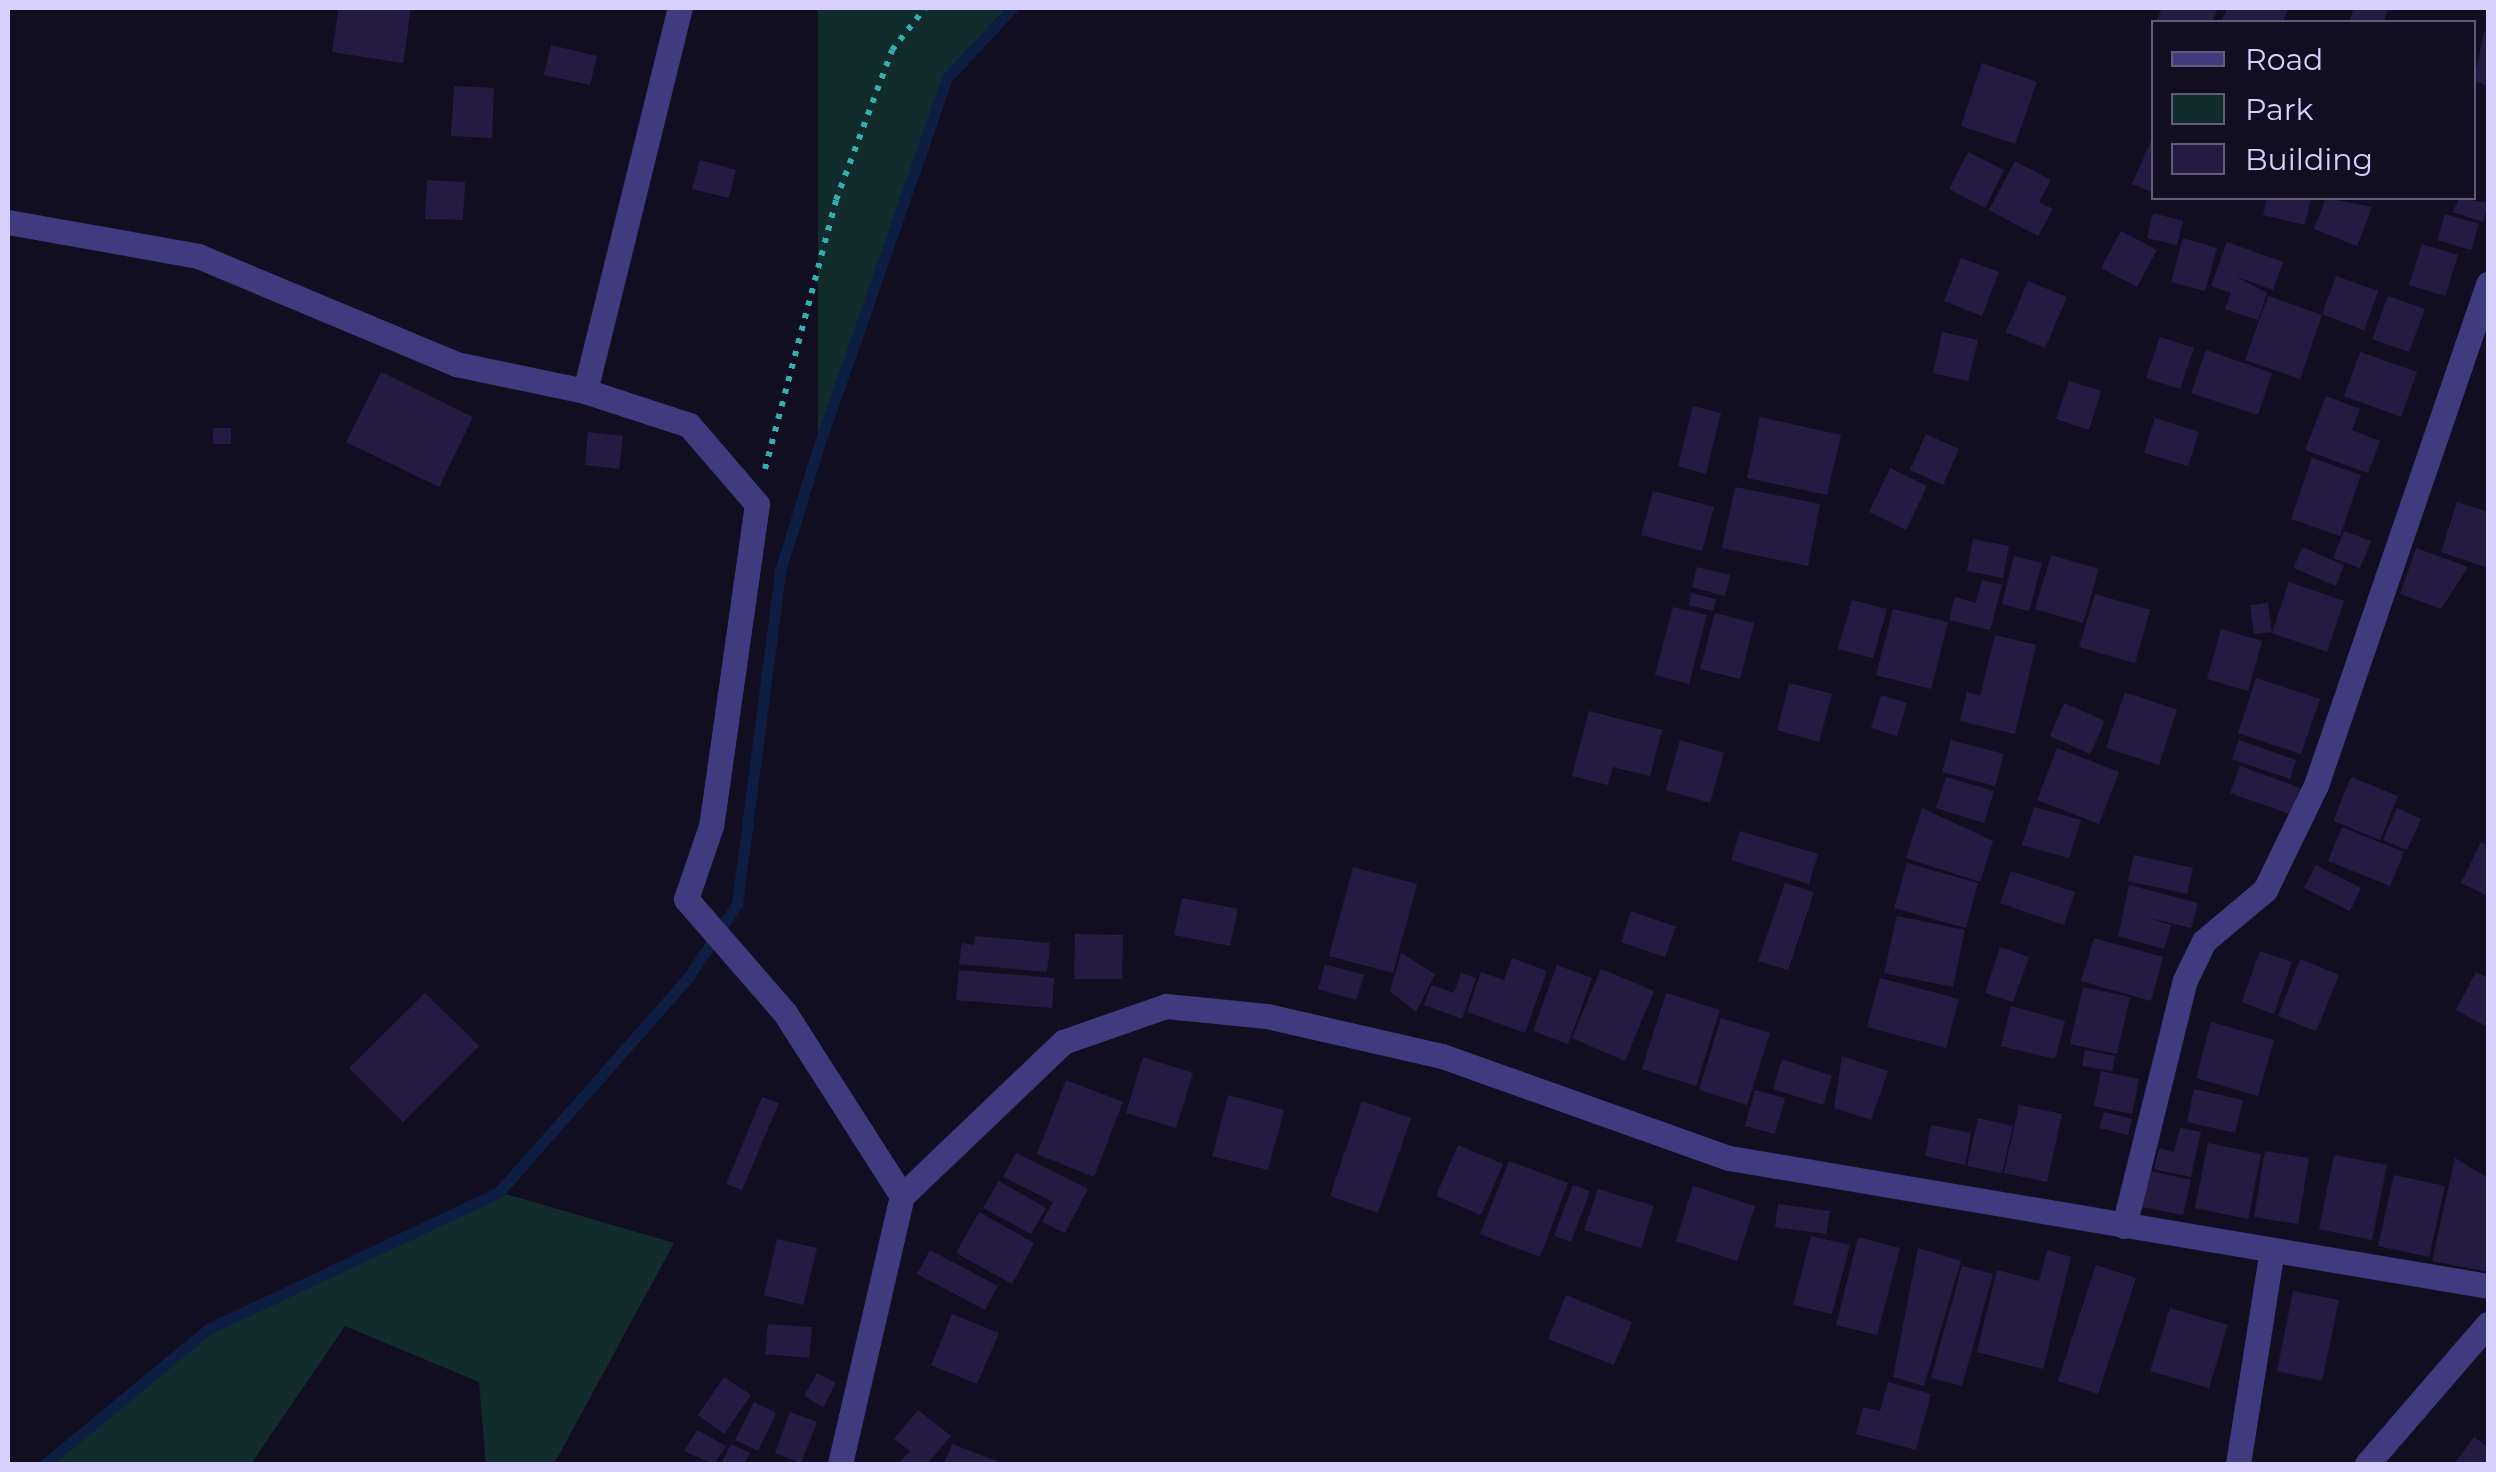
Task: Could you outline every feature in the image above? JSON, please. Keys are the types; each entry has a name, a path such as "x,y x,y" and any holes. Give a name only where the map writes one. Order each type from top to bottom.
{"street":[{"path":"585,391 680,8"},
{"path":"8,222 198,256 456,364 585,391 688,425 756,504 711,826 686,899 740,951 902,1196"},
{"path":"2124,1226 2185,980 2204,941 2265,890 2316,785 2488,284"},
{"path":"840,1464 902,1196 1063,1042 1166,1006 1267,1016 1442,1056 1729,1158 2271,1255 2488,1286"},
{"path":"2238,1464 2271,1255"},
{"path":"2367,1464 2488,1324"}],"path":[{"path":"756,504 836,200 892,50 925,8"}],"green space":[{"path":"818,8 1012,8 947,79 818,448"},
{"path":"499,1192 674,1243 554,1464 486,1464 479,1382 345,1326 251,1464 45,1464 208,1329"}],"building":[{"path":"339,8 411,8 403,63 332,52"},
{"path":"2162,8 2218,8 2213,20 2157,20"},
{"path":"2227,8 2288,8 2284,20 2222,20"},
{"path":"2354,8 2388,8 2385,20 2350,20"},
{"path":"2484,31 2488,33 2488,86 2476,82"},
{"path":"551,45 597,56 590,85 544,75"},
{"path":"1982,63 2037,82 2015,144 1961,126"},
{"path":"454,86 494,88 492,138 451,136"},
{"path":"2151,141 2151,192 2132,184"},
{"path":"1968,152 2004,170 1985,208 1949,189"},
{"path":"700,160 736,170 729,198 692,189"},
{"path":"2015,161 2051,180 2039,202 2053,209 2038,236 1989,210"},
{"path":"427,180 465,182 463,220 425,219"},
{"path":"2267,200 2311,200 2305,225 2263,215"},
{"path":"2325,200 2372,207 2357,246 2314,229"},
{"path":"2458,200 2488,203 2483,222 2453,212"},
{"path":"2153,213 2183,221 2177,245 2147,238"},
{"path":"2445,214 2479,224 2471,250 2437,240"},
{"path":"2121,231 2157,250 2137,287 2101,268"},
{"path":"2183,238 2217,248 2205,291 2171,282"},
{"path":"2227,242 2283,262 2273,290 2235,276 2267,293 2258,320 2225,309 2231,293 2211,286"},
{"path":"2422,244 2458,255 2445,296 2409,285"},
{"path":"1961,258 1999,272 1982,316 1944,301"},
{"path":"2336,276 2378,291 2364,330 2322,314"},
{"path":"2028,281 2067,297 2045,348 2006,332"},
{"path":"2268,296 2322,315 2300,379 2245,360"},
{"path":"2388,296 2425,309 2409,352 2372,339"},
{"path":"1942,332 1978,340 1968,381 1933,373"},
{"path":"2160,337 2194,348 2180,389 2146,378"},
{"path":"2206,350 2272,373 2258,415 2191,393"},
{"path":"2360,352 2417,372 2401,417 2344,396"},
{"path":"381,372 473,417 439,487 346,442"},
{"path":"2069,381 2101,391 2089,430 2056,419"},
{"path":"2326,396 2360,409 2352,430 2380,441 2368,473 2305,450"},
{"path":"1693,406 1721,413 1706,474 1678,466"},
{"path":"1760,417 1841,435 1827,495 1747,478"},
{"path":"2155,418 2199,432 2188,466 2144,453"},
{"path":"213,428 231,428 231,444 213,444"},
{"path":"588,432 623,436 619,469 585,465"},
{"path":"1926,434 1959,449 1943,485 1910,470"},
{"path":"2312,458 2361,475 2340,536 2291,519"},
{"path":"1890,468 1927,486 1906,530 1869,512"},
{"path":"1735,487 1820,504 1808,566 1722,548"},
{"path":"1653,491 1714,507 1702,551 1641,535"},
{"path":"2457,502 2488,512 2488,568 2441,552"},
{"path":"2344,531 2371,541 2360,568 2333,558"},
{"path":"1973,539 2009,546 2003,578 1967,571"},
{"path":"2302,547 2344,565 2336,586 2294,568"},
{"path":"2416,548 2468,567 2441,609 2400,594"},
{"path":"2051,555 2099,569 2083,623 2035,609"},
{"path":"2014,556 2042,563 2029,611 2002,604"},
{"path":"1697,567 1730,575 1725,596 1692,587"},
{"path":"1982,580 2002,585 1990,630 1949,620 1955,597 1976,603"},
{"path":"2289,582 2344,601 2327,652 2272,633"},
{"path":"1691,593 1716,599 1713,611 1689,605"},
{"path":"2095,594 2150,610 2135,663 2079,647"},
{"path":"1852,600 1887,609 1873,658 1838,649"},
{"path":"2268,603 2272,632 2254,634 2250,605"},
{"path":"1673,607 1707,615 1689,684 1655,675"},
{"path":"1893,609 1948,622 1931,689 1876,675"},
{"path":"1715,613 1754,623 1740,679 1700,669"},
{"path":"2221,629 2262,641 2248,691 2207,679"},
{"path":"1995,635 2036,645 2015,734 1960,721 1967,692 1980,696"},
{"path":"2256,678 2320,699 2301,754 2238,733"},
{"path":"1789,683 1832,694 1819,742 1777,730"},
{"path":"2125,692 2177,710 2159,765 2106,748"},
{"path":"1881,695 1907,703 1897,736 1871,728"},
{"path":"2064,703 2105,721 2090,754 2050,736"},
{"path":"1589,711 1662,730 1650,776 1613,767 1608,785 1572,776"},
{"path":"1680,740 1724,753 1710,803 1666,790"},
{"path":"1951,740 2004,754 1995,786 1942,772"},
{"path":"2239,740 2296,760 2290,779 2232,759"},
{"path":"2057,748 2119,772 2099,824 2037,800"},
{"path":"2240,766 2300,788 2290,814 2230,793"},
{"path":"1946,777 1994,791 1984,823 1936,808"},
{"path":"2351,777 2398,796 2380,840 2333,821"},
{"path":"2034,807 2081,820 2069,858 2022,845"},
{"path":"1922,808 1993,841 1980,882 1906,858"},
{"path":"2397,808 2421,819 2407,850 2383,840"},
{"path":"2342,827 2404,852 2390,886 2328,861"},
{"path":"1740,831 1818,854 1809,884 1731,860"},
{"path":"2481,842 2488,846 2488,896 2461,883"},
{"path":"2134,855 2193,868 2187,894 2128,881"},
{"path":"1907,863 1978,883 1966,928 1894,908"},
{"path":"2316,865 2361,888 2350,911 2304,888"},
{"path":"1353,867 1417,884 1393,973 1329,956"},
{"path":"2011,871 2075,892 2064,925 2000,903"},
{"path":"1785,883 1814,892 1788,970 1758,961"},
{"path":"2129,885 2198,903 2191,928 2145,917 2171,925 2164,949 2118,936"},
{"path":"1182,898 1238,909 1230,946 1174,935"},
{"path":"1631,911 1676,927 1665,957 1621,942"},
{"path":"1897,916 1965,930 1953,987 1884,973"},
{"path":"1075,934 1123,935 1122,979 1074,979"},
{"path":"975,936 1050,943 1047,972 959,964 962,943 974,945"},
{"path":"2094,938 2163,957 2151,1001 2081,981"},
{"path":"2000,947 2029,957 2013,1002 1985,993"},
{"path":"2260,951 2292,962 2274,1014 2242,1002"},
{"path":"1401,953 1435,974 1416,1012 1390,991"},
{"path":"1512,958 1547,971 1525,1033 1467,1012 1481,972 1504,980"},
{"path":"2300,959 2339,975 2316,1031 2278,1016"},
{"path":"1325,964 1364,975 1356,1000 1318,989"},
{"path":"1557,965 1592,978 1568,1044 1533,1031"},
{"path":"1601,969 1654,991 1625,1061 1572,1038"},
{"path":"959,970 1054,978 1052,1008 956,1000"},
{"path":"2476,972 2488,978 2488,1027 2456,1010"},
{"path":"1461,973 1476,978 1462,1019 1424,1005 1431,985 1454,993"},
{"path":"1880,978 1959,999 1946,1048 1867,1027"},
{"path":"2083,987 2130,997 2117,1054 2070,1044"},
{"path":"425,993 479,1046 403,1122 349,1068"},
{"path":"1666,993 1720,1010 1696,1086 1642,1069"},
{"path":"2011,1006 2065,1021 2055,1059 2001,1046"},
{"path":"1721,1018 1770,1033 1747,1105 1699,1090"},
{"path":"2211,1022 2274,1040 2258,1096 2196,1078"},
{"path":"2085,1050 2115,1056 2112,1071 2082,1066"},
{"path":"1842,1056 1888,1071 1871,1120 1834,1108"},
{"path":"1143,1057 1193,1073 1176,1128 1126,1113"},
{"path":"1782,1059 1832,1076 1823,1105 1773,1089"},
{"path":"2101,1071 2139,1079 2132,1114 2094,1106"},
{"path":"1066,1080 1123,1102 1094,1177 1037,1154"},
{"path":"2194,1089 2243,1100 2235,1133 2187,1122"},
{"path":"1755,1090 1785,1098 1775,1134 1745,1126"},
{"path":"1228,1095 1284,1110 1268,1170 1212,1156"},
{"path":"762,1097 779,1103 742,1190 726,1184"},
{"path":"1362,1101 1411,1118 1378,1213 1330,1196"},
{"path":"2019,1105 2062,1114 2047,1182 2004,1173"},
{"path":"2104,1112 2132,1119 2128,1135 2099,1128"},
{"path":"1978,1118 2013,1126 2002,1173 1967,1166"},
{"path":"1931,1125 1971,1133 1965,1165 1925,1156"},
{"path":"2180,1128 2201,1132 2191,1177 2154,1169 2159,1148 2174,1152"},
{"path":"2208,1143 2261,1154 2248,1219 2195,1208"},
{"path":"1458,1145 1503,1164 1481,1215 1436,1196"},
{"path":"2265,1151 2309,1158 2298,1224 2254,1217"},
{"path":"1016,1153 1088,1189 1065,1233 1042,1222 1053,1202 1003,1177"},
{"path":"2334,1155 2387,1165 2372,1240 2319,1229"},
{"path":"2455,1158 2488,1178 2488,1272 2432,1261"},
{"path":"1509,1161 1568,1183 1540,1257 1480,1234"},
{"path":"2150,1171 2191,1180 2183,1215 2142,1207"},
{"path":"2394,1175 2445,1186 2429,1257 2378,1246"},
{"path":"999,1181 1046,1208 1031,1234 983,1208"},
{"path":"1573,1185 1590,1191 1571,1242 1554,1236"},
{"path":"1693,1186 1755,1206 1737,1261 1676,1241"},
{"path":"1598,1189 1654,1206 1641,1248 1584,1230"},
{"path":"1778,1204 1830,1211 1826,1234 1775,1227"},
{"path":"979,1212 1034,1243 1012,1284 956,1253"},
{"path":"1811,1236 1850,1245 1832,1314 1793,1305"},
{"path":"1858,1237 1900,1248 1877,1335 1836,1325"},
{"path":"777,1239 817,1248 803,1305 764,1295"},
{"path":"1918,1248 1961,1261 1924,1386 1893,1377"},
{"path":"930,1250 998,1286 985,1310 917,1274"},
{"path":"2047,1250 2071,1257 2043,1369 1977,1352 1997,1270 2039,1281"},
{"path":"2096,1265 2136,1278 2098,1394 2058,1381"},
{"path":"1962,1266 1993,1274 1962,1386 1931,1378"},
{"path":"2293,1291 2339,1300 2322,1381 2277,1371"},
{"path":"1566,1295 1632,1322 1614,1365 1548,1339"},
{"path":"2170,1308 2228,1325 2209,1388 2150,1371"},
{"path":"952,1314 999,1333 977,1384 931,1365"},
{"path":"768,1324 812,1327 809,1358 765,1354"},
{"path":"817,1373 836,1383 823,1407 804,1396"},
{"path":"724,1377 751,1395 724,1434 698,1415"},
{"path":"1888,1382 1931,1394 1916,1450 1856,1434 1863,1407 1880,1411"},
{"path":"754,1402 776,1413 758,1451 735,1440"},
{"path":"918,1410 951,1436 927,1464 898,1464 910,1451 894,1439"},
{"path":"790,1412 817,1422 801,1463 775,1453"},
{"path":"697,1430 726,1446 714,1464 684,1451"},
{"path":"2474,1437 2488,1447 2488,1464 2454,1464"},
{"path":"731,1444 750,1453 744,1464 721,1464"},
{"path":"952,1444 1005,1464 944,1464"}],"waterway":[{"path":"45,1464 208,1329 499,1192 687,979 737,904 780,571 818,448 947,78 1012,8"}]}
